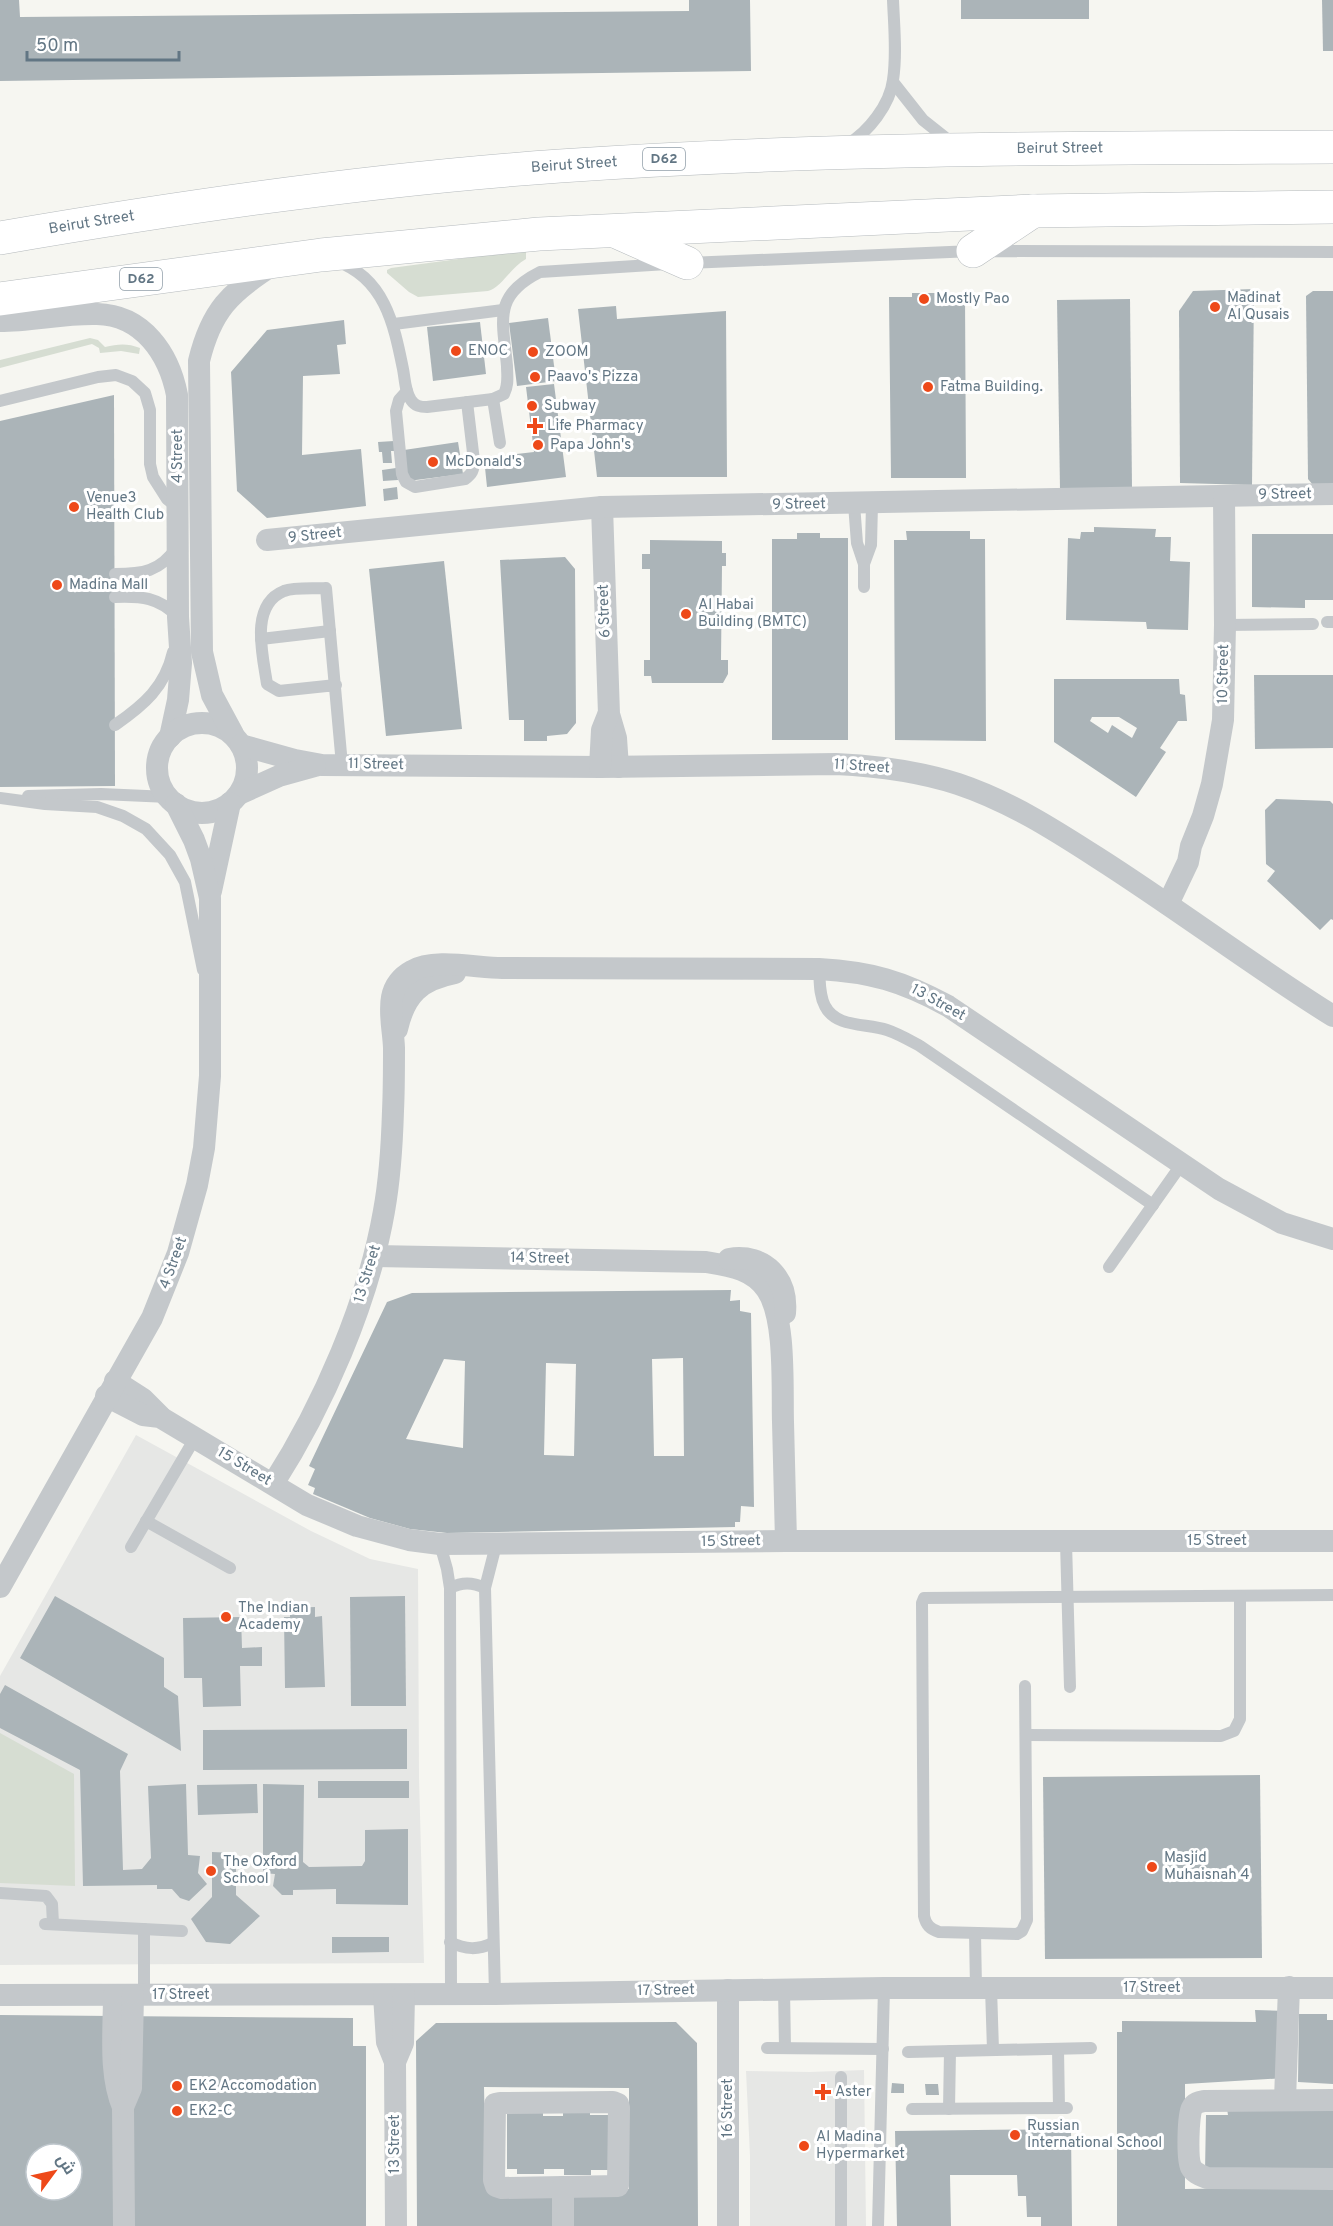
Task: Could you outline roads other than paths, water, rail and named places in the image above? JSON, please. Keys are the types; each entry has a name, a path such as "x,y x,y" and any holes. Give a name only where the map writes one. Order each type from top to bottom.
{"main road":[{"name":"Beirut Street","path":"0,238 163,212 418,179 558,166 836,151 1333,147"},
{"name":"D62","path":"0,299 321,255 612,230 1033,211 1333,207"},
{"path":"973,251 1033,211"},
{"path":"612,230 687,263"}],"street":[{"name":"4 Street","path":"237,740 212,695 202,652 199,361 205,338 215,316 228,298 246,282 281,260"},
{"name":"4 Street","path":"0,321 100,314 120,319 138,328 153,341 165,357 173,375 177,395 180,681 170,737"},
{"name":"9 Street","path":"267,540 602,507 1333,494"},
{"name":"10 Street","path":"1160,898 1179,857 1191,846 1203,816 1219,752 1224,709 1224,496"},
{"name":"6 Street","path":"602,507 609,714 602,730 609,767"},
{"path":"194,723 214,725 237,740 246,757 247,770 245,782 234,799 209,812 186,809 172,801 160,783 158,767 160,750 170,737 180,728 194,723"},
{"name":"11 Street","path":"237,740 295,760 332,765 609,767 837,764 867,765 928,775 957,783 1013,806 1039,820 1160,898 1333,1016"},
{"name":"11 Street","path":"234,799 279,776 332,765"},
{"name":"4 Street","path":"210,898 234,799"},
{"name":"4 Street","path":"0,1587 152,1318 178,1253 197,1185 208,1112 210,898 201,859 190,831 172,801"},
{"name":"13 Street","path":"273,1484 296,1449 318,1403 353,1319 375,1256 391,1160 394,1045 402,1010 413,992 421,985 440,976 483,968 819,969 853,971 886,978 918,990 948,1006 1219,1189 1282,1223 1333,1239"},
{"name":"14 Street","path":"375,1256 706,1262 736,1257 762,1262 772,1270 785,1293 786,1306 781,1351 786,1541"},
{"name":"15 Street","path":"110,1389 143,1415 160,1418 307,1505 357,1526 409,1540 440,1544 786,1541 1333,1541"},
{"name":"17 Street","path":"0,1995 394,1995 884,1988 1333,1988"},
{"path":"1290,2100 1295,1988"},
{"name":"16 Street","path":"728,1990 728,2226"},
{"path":"123,2226 123,2106 116,2087 115,2076 130,1995"},
{"name":"13 Street","path":"394,1995 387,2043 395,2062 396,2226"},
{"path":"1333,2100 1204,2101 1196,2103 1191,2108 1189,2158 1191,2167 1198,2174 1207,2178 1333,2180"},
{"path":"601,2102 618,2104 618,2186 563,2187 502,2188 496,2186 494,2180 495,2104 601,2102"},
{"path":"563,2187 563,2226"}],"lane":[{"path":"836,151 855,139 872,123 885,104 893,82 893,0"},
{"path":"893,82 923,120 960,149"},
{"path":"321,255 341,262 358,274 374,288 386,305 394,324 407,391 413,404 420,407 493,399 504,394 508,382 503,310 511,293 523,280 540,272 687,263 973,251 1333,252"},
{"path":"394,324 503,310"},
{"path":"0,400 99,377 116,375 132,381 145,393 150,410 150,464 153,477 167,499 178,508"},
{"path":"407,391 399,400 396,411 402,474 406,482 415,488 465,479 471,475 474,461 467,402"},
{"path":"493,399 500,443"},
{"path":"863,504 857,543 864,564 864,587"},
{"path":"863,504 871,545 864,564"},
{"path":"115,574 139,574 157,567 178,546"},
{"path":"139,574 140,596"},
{"path":"332,765 336,685 326,588 285,591 270,601 262,616 261,639 267,684 279,691 336,685"},
{"path":"115,597 140,596 165,605 178,622 168,670 160,686 139,709 115,725"},
{"path":"1225,625 1313,624"},
{"path":"261,639 330,631"},
{"path":"0,798 101,794 172,801"},
{"path":"0,798 45,804 97,807 123,816 154,836 170,855 185,882 199,955 210,988"},
{"path":"819,969 822,996 831,1015 840,1021 887,1030 920,1046 1153,1205"},
{"path":"1109,1268 1181,1165"},
{"path":"131,1547 195,1438"},
{"path":"146,1521 230,1568"},
{"path":"1066,1542 1070,1687"},
{"path":"440,1544 450,1588 451,1994"},
{"path":"495,1994 485,1588 496,1545"},
{"path":"450,1588 467,1582 485,1588"},
{"path":"1025,1686 1028,1920 1022,1931 1017,1934 933,1930 928,1926 924,1916 922,1603 926,1597 1333,1595"},
{"path":"1026,1735 1228,1734 1238,1725 1239,1719 1240,1596"},
{"path":"0,1893 46,1896 52,1904 49,1924 182,1931"},
{"path":"130,1995 144,1929"},
{"path":"975,1933 993,2050"},
{"path":"450,1942 460,1948 471,1949 483,1948 493,1943"},
{"path":"878,2226 884,1988"},
{"path":"784,1989 785,2048"},
{"path":"767,2048 883,2049"},
{"path":"908,2052 1091,2048"},
{"path":"912,2109 1063,2108 1058,2049"},
{"path":"949,2109 950,2051"},
{"path":"841,2077 841,2226"}],"place":[{"name":"Mostly Pao","path":"924,299"},
{"name":"Madinat Al Qusais","path":"1215,307"},
{"name":"ENOC","path":"456,351"},
{"name":"ZOOM","path":"533,352"},
{"name":"Paavo's Pizza","path":"535,377"},
{"name":"Fatma Building.","path":"928,387"},
{"name":"Subway","path":"532,406"},
{"name":"Life Pharmacy","path":"535,426"},
{"name":"Papa John's","path":"538,445"},
{"name":"McDonald's","path":"433,462"},
{"name":"Venue3 Health Club","path":"74,507"},
{"name":"Madina Mall","path":"57,585"},
{"name":"Al Habai Building (BMTC)","path":"686,614"},
{"name":"The Indian Academy","path":"226,1617"},
{"name":"Masjid Muhaisnah 4","path":"1152,1867"},
{"name":"The Oxford School","path":"211,1871"},
{"name":"EK2 Accomodation","path":"177,2086"},
{"name":"Aster","path":"823,2092"},
{"name":"EK2-C","path":"177,2111"},
{"name":"Russian International School","path":"1015,2135"},
{"name":"Al Madina Hypermarket","path":"804,2146"}]}
